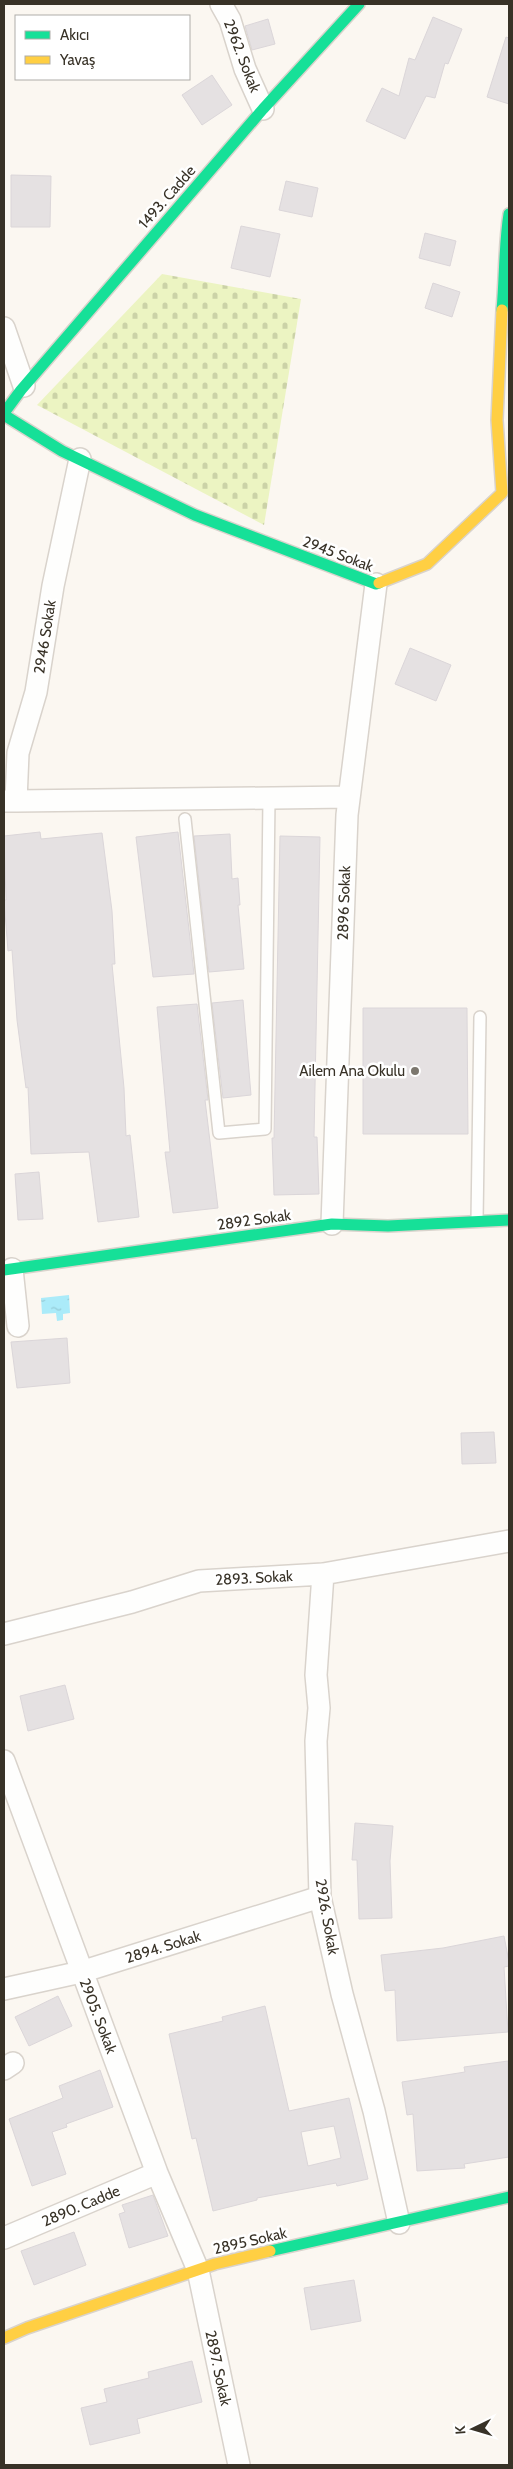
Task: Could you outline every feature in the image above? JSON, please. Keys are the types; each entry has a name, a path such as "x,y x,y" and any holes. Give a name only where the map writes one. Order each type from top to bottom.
{"street":[{"name":"2962. Sokak","path":"221,4 230,20 245,69 263,108"},
{"name":"1493. Cadde","path":"4,414 24,386 263,108 359,4"},
{"name":"2945 Sokak","path":"4,414 80,459 195,515 376,584 427,564 502,493 497,420 504,350 504,245 509,214"},
{"path":"4,328 24,386"},
{"name":"2946 Sokak","path":"10,801 18,753 36,692 53,586 80,459"},
{"name":"2896 Sokak","path":"332,1224 349,797 376,584"},
{"path":"10,801 349,797"},
{"name":"2892 Sokak","path":"8,1269 332,1224 388,1226 509,1220"},
{"path":"8,1269 18,1326"},
{"name":"2893. Sokak","path":"4,1634 132,1602 199,1581 323,1574 509,1541"},
{"name":"2926. Sokak","path":"323,1574 316,1675 320,1898 342,1994 374,2111 399,2223"},
{"name":"2905. Sokak","path":"4,1760 157,2173 198,2270"},
{"name":"2894. Sokak","path":"4,1989 81,1972 320,1898"},
{"name":"2890. Cadde","path":"4,2238 157,2173"},
{"name":"2895 Sokak","path":"4,2338 27,2328 198,2270 509,2197"},
{"name":"2897. Sokak","path":"198,2270 239,2465"}],"lane":[{"path":"185,819 219,1133 265,1129 269,798"},
{"path":"477,1221 480,1017"}],"green space":[{"path":"162,274 301,299 264,525 37,405"}],"water":[{"path":"69,1295 70,1313 63,1314 63,1320 57,1321 56,1313 42,1314 41,1298"}],"building":[{"path":"433,17 462,29 448,64 445,63 435,98 426,96 405,139 366,121 382,88 399,96 409,58 415,60"},
{"path":"268,19 275,44 252,50 245,26"},
{"path":"506,37 509,38 509,104 487,97"},
{"path":"212,75 232,105 202,125 182,95"},
{"path":"11,175 51,176 50,227 11,227"},
{"path":"286,181 318,188 312,217 279,210"},
{"path":"241,226 280,234 270,277 231,268"},
{"path":"425,233 456,241 450,266 419,258"},
{"path":"433,283 460,292 452,317 425,308"},
{"path":"410,648 451,665 436,701 395,684"},
{"path":"40,832 41,839 102,833 112,911 115,964 112,964 124,1088 126,1136 130,1135 139,1217 98,1222 89,1152 31,1154 28,1087 26,1088 17,1020 12,950 8,951 4,900 6,900 4,836"},
{"path":"178,832 194,974 153,977 136,837"},
{"path":"230,834 232,879 238,878 240,905 238,905 244,969 209,972 194,836"},
{"path":"280,836 320,837 314,1137 317,1137 319,1194 274,1195 272,1138 274,1138"},
{"path":"243,1000 251,1095 223,1098 212,1003"},
{"path":"197,1004 208,1100 205,1100 218,1208 173,1213 165,1152 170,1152 157,1007"},
{"name":"Ailem Ana Okulu","path":"363,1008 467,1008 468,1134 363,1134"},
{"path":"39,1172 43,1219 18,1220 15,1174"},
{"path":"67,1338 70,1383 17,1388 11,1342"},
{"path":"494,1432 496,1463 462,1464 461,1433"},
{"path":"65,1685 74,1719 28,1731 20,1696"},
{"path":"355,1823 393,1826 390,1861 392,1918 359,1919 357,1860 352,1860"},
{"path":"504,1936 509,1962 509,1966 504,1967 508,2032 397,2041 395,1990 385,1991 381,1955 443,1948"},
{"path":"58,1996 72,2026 29,2046 15,2017"},
{"path":"265,2006 289,2111 349,2098 368,2179 337,2186 336,2183 257,2198 257,2200 213,2211 196,2138 192,2139 169,2034 223,2021 222,2017","holes":["334,2126 341,2158 308,2166 301,2132"]},
{"path":"508,2061 509,2157 464,2164 465,2168 417,2171 413,2114 407,2115 402,2082 465,2072 464,2067"},
{"path":"100,2070 113,2107 66,2124 67,2127 52,2132 66,2174 32,2186 9,2119 63,2098 59,2086"},
{"path":"153,2195 168,2236 129,2248 119,2214 125,2212 122,2205"},
{"path":"74,2232 86,2265 34,2285 21,2251"},
{"path":"354,2280 361,2321 311,2330 304,2288"},
{"path":"192,2361 202,2402 137,2419 140,2433 90,2445 81,2408 107,2402 104,2389 149,2378 148,2372"}],"traffic: fast":[{"path":"4,413 21,390 263,109 359,4"},
{"path":"502,310 509,214"},
{"path":"4,415 62,451 195,515 376,584 379,583"},
{"path":"4,1270 332,1224 388,1226 509,1220"},
{"path":"270,2251 509,2197"}],"traffic: slow":[{"path":"379,583 427,564 502,493 497,420 502,310"},
{"path":"4,2338 27,2328 215,2264 270,2251"}],"place":[{"name":"Ailem Ana Okulu","path":"415,1071"}]}
